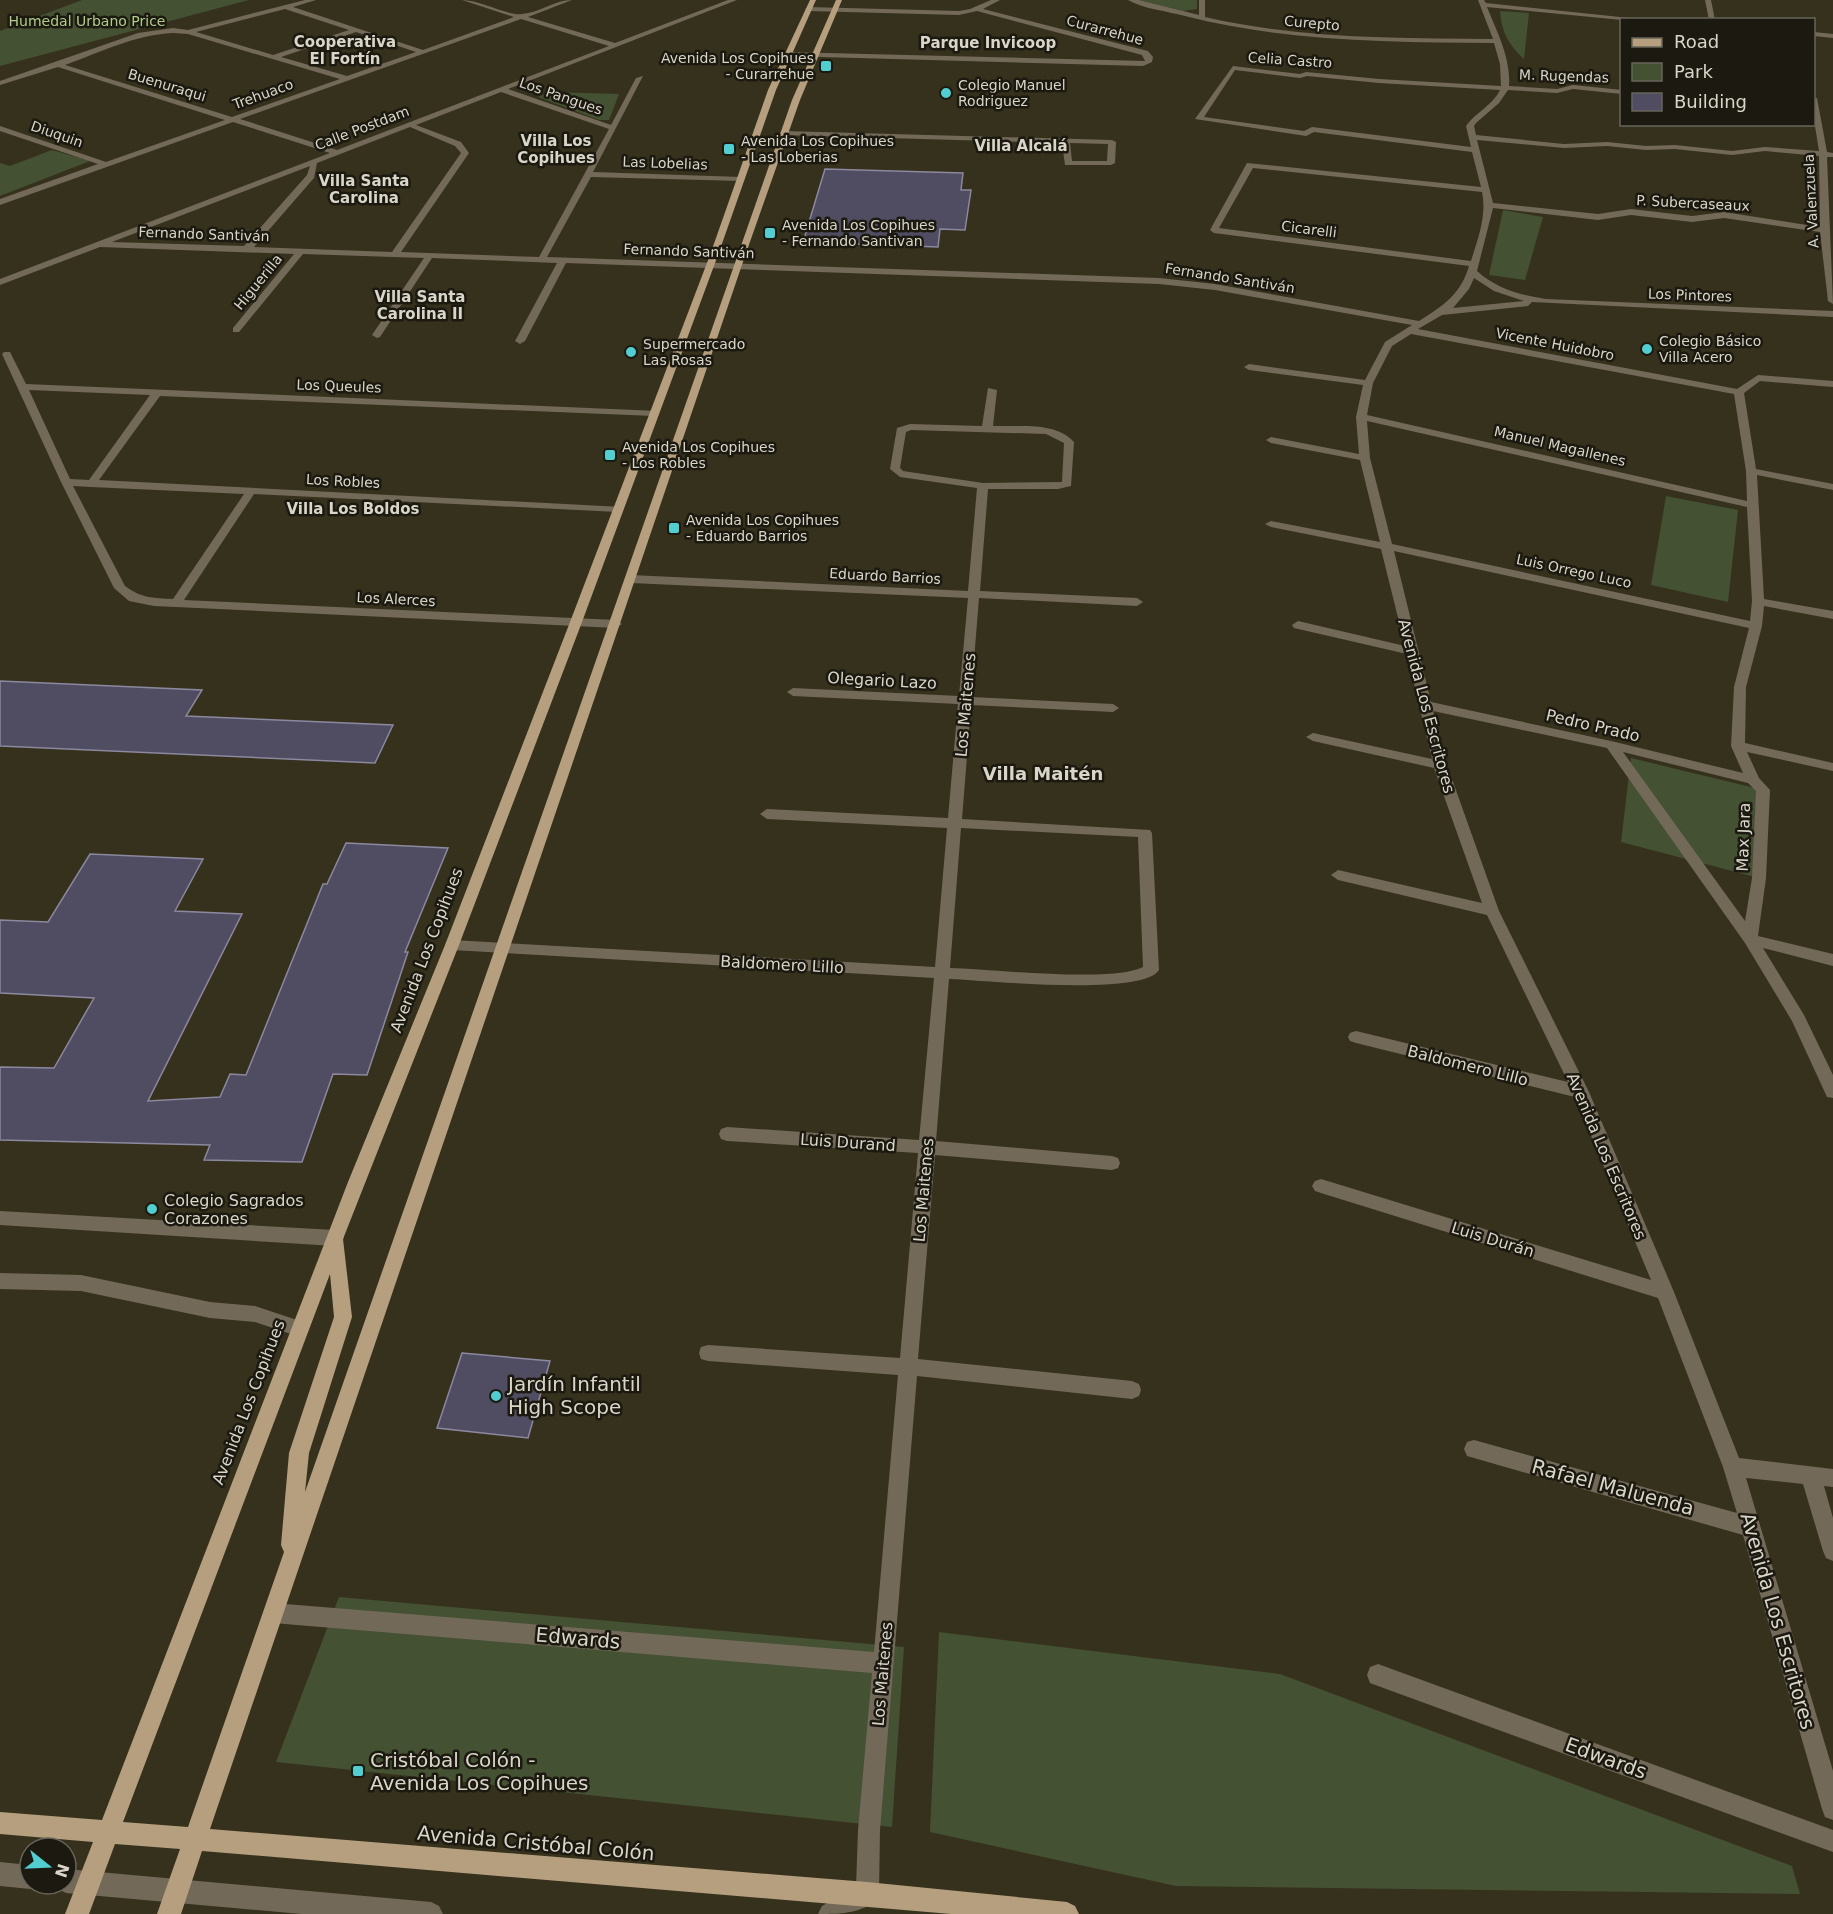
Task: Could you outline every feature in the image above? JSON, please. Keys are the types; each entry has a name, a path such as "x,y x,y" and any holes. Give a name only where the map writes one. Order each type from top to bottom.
{"main road":[{"name":"Avenida Los Copihues","path":"78,1880 106,1832 576,622 710,265 786,54 813,0"},
{"path":"169,1914 784,133 814,55 839,0"},
{"path":"289,1569 299,1453 343,1317 335,1238"},
{"name":"Avenida Cristóbal Colón","path":"0,1824 867,1894 1067,1914"},
{"name":"Avenida Los Copihues","path":"77,1896 77,1914"}],"street":[{"path":"189,32 313,0"},
{"path":"465,0 614,45"},
{"name":"Trehuaco","path":"0,202 569,0"},
{"name":"Calle Postdam","path":"1,280 734,0"},
{"path":"808,9 953,14 977,9 997,0"},
{"name":"Curepto","path":"1131,0 1256,29 1326,37 1496,41"},
{"path":"1202,0 1203,18"},
{"path":"1708,0 1712,18"},
{"path":"1621,18 1480,2 1506,70 1505,87 1498,100 1473,121 1470,126 1471,137 1564,146 1607,144 1646,148 1694,148 1732,153 1765,149 1833,155"},
{"path":"286,7 423,52"},
{"name":"Curarrehue","path":"786,54 1143,64 1149,62 1149,57 1145,53 977,9"},
{"path":"0,82 59,65 151,32 171,30 189,32 348,79"},
{"path":"273,57 356,30"},
{"path":"1815,34 1833,36"},
{"name":"Buenuraqui","path":"59,65 336,152"},
{"name":"Celia Castro","path":"1476,150 1312,129 1306,134 1199,119 1233,68 1300,76 1306,74 1379,81 1505,87"},
{"path":"542,259 640,78"},
{"name":"M. Rugendas","path":"1505,87 1557,91 1573,87 1620,92"},
{"name":"Los Pangues","path":"500,89 613,128"},
{"name":"A. Valenzuela","path":"1815,106 1823,154 1824,230 1833,301"},
{"path":"395,254 465,153 458,144 408,124"},
{"name":"Diuquin","path":"0,128 105,164"},
{"path":"784,133 1112,142 1111,162 1068,163 1066,141"},
{"name":"Avenida Los Escritores","path":"1471,137 1489,205 1486,225 1473,268 1458,298 1441,312 1388,344 1368,383 1361,417 1365,458 1440,765 1492,910 1581,1092 1665,1292 1733,1467 1833,1809"},
{"name":"Higuerilla","path":"247,249 311,176 313,161"},
{"name":"Cicarelli","path":"1473,268 1214,230 1250,165 1486,190"},
{"name":"Las Lobelias","path":"588,174 741,179"},
{"name":"P. Subercaseaux","path":"1489,205 1598,217 1631,212 1692,219 1724,215 1824,230"},
{"name":"Fernando Santiván","path":"97,244 1179,282 1416,327"},
{"name":"Higuerilla","path":"236,330 301,251"},
{"path":"377,335 430,255"},
{"path":"520,341 563,260"},
{"name":"Los Pintores","path":"1473,268 1489,286 1546,302"},
{"name":"Los Pintores","path":"1441,312 1546,302 1833,314"},
{"name":"Vicente Huidobro","path":"1416,327 1739,392"},
{"name":"Los Alerces","path":"7,354 66,483 120,588 133,598 176,603 616,624"},
{"path":"1249,367 1368,383"},
{"path":"1739,392 1758,378 1833,384"},
{"name":"Los Queules","path":"22,387 654,412"},
{"path":"987,430 992,390"},
{"path":"91,484 158,392"},
{"name":"Max Jara","path":"1739,392 1751,471 1758,601 1756,626 1740,687 1738,746 1753,780 1763,790 1759,878 1750,939"},
{"name":"Manuel Magallenes","path":"1361,417 1752,506"},
{"path":"910,427 1047,431 1060,435 1069,442 1067,484 983,486 900,474 895,469 901,430 910,427"},
{"path":"1271,440 1365,458"},
{"path":"1751,471 1833,488"},
{"name":"Los Robles","path":"66,483 618,509"},
{"name":"Los Maitenes","path":"867,1894 869,1830 983,486"},
{"path":"176,603 251,491"},
{"name":"Luis Orrego Luco","path":"1271,524 1385,546 1756,626"},
{"name":"Eduardo Barrios","path":"631,579 1137,602"},
{"path":"1758,601 1833,615"},
{"path":"1298,625 1411,651"},
{"name":"Olegario Lazo","path":"793,692 1113,708"},
{"name":"Pedro Prado","path":"1426,705 1611,745 1753,780"},
{"path":"1313,737 1440,765"},
{"path":"1611,745 1750,939 1799,1019 1833,1092"},
{"path":"1738,746 1833,767"},
{"path":"767,814 955,823"},
{"name":"Baldomero Lillo","path":"452,945 1111,981 1141,976 1151,970 1145,833 955,823"},
{"path":"1338,875 1492,910"},
{"path":"1750,939 1833,960"},
{"name":"Baldomero Lillo","path":"1356,1037 1581,1092"},
{"name":"Luis Durand","path":"727,1134 1112,1162"},
{"name":"Luis Durán","path":"1321,1186 1665,1292"},
{"path":"0,1218 335,1238"},
{"path":"0,1281 81,1283 210,1310 255,1314 300,1329"},
{"path":"708,1353 908,1367 1132,1390"},
{"name":"Rafael Maluenda","path":"1474,1449 1751,1527"},
{"path":"1733,1467 1833,1478"},
{"path":"1810,1477 1833,1551"},
{"name":"Edwards","path":"273,1613 883,1663"},
{"name":"Edwards","path":"1378,1676 1833,1841"},
{"path":"0,1874 18,1876"},
{"path":"78,1882 431,1914"},
{"path":"830,1914 867,1894"}],"green space":[{"name":"Humedal Urbano Price","path":"82,0 249,0 0,66 0,31"},
{"path":"1139,0 1197,0 1197,9 1183,11"},
{"path":"1500,11 1529,13 1524,59 1507,38"},
{"path":"550,92 619,94 609,120 599,120 538,97"},
{"path":"52,150 90,161 0,196 0,163 10,166"},
{"path":"1503,210 1543,217 1525,280 1489,275"},
{"path":"1666,496 1738,510 1728,602 1651,585"},
{"path":"1631,758 1763,790 1759,878 1621,842"},
{"path":"339,1597 904,1647 892,1827 276,1762"},
{"path":"939,1632 1280,1674 1792,1866 1800,1894 1176,1886 930,1832"}],"building":[{"path":"825,169 963,173 961,190 971,190 965,230 940,229 938,247 803,242"},
{"path":"0,681 202,690 186,716 393,725 375,763 0,746"},
{"path":"346,843 448,848 405,952 408,952 367,1075 333,1074 302,1162 204,1160 210,1145 0,1140 0,1067 54,1068 94,998 0,993 0,920 48,922 90,854 203,859 175,911 242,914 148,1101 220,1097 230,1074 246,1075 323,884 327,884"},
{"path":"462,1353 550,1361 528,1438 437,1428"}],"place":[{"name":"Avenida Los Copihues - Curarrehue","path":"826,66"},
{"name":"Colegio Manuel Rodriguez","path":"946,93"},
{"name":"Avenida Los Copihues - Las Loberias","path":"729,149"},
{"name":"Avenida Los Copihues - Fernando Santivan","path":"770,233"},
{"name":"Colegio Básico Villa Acero","path":"1647,349"},
{"name":"Supermercado Las Rosas","path":"631,352"},
{"name":"Avenida Los Copihues - Los Robles","path":"610,455"},
{"name":"Avenida Los Copihues - Eduardo Barrios","path":"674,528"},
{"name":"Colegio Sagrados Corazones","path":"152,1209"},
{"name":"Jardín Infantil High Scope","path":"496,1396"},
{"name":"Cristóbal Colón - Avenida Los Copihues","path":"358,1771"}],"district":[{"name":"Parque Invicoop","path":"988,43"},
{"name":"Cooperativa El Fortín","path":"345,50"},
{"name":"Villa Alcalá","path":"1021,146"},
{"name":"Villa Los Copihues","path":"556,150"},
{"name":"Villa Santa Carolina","path":"364,190"},
{"name":"Villa Santa Carolina II","path":"420,306"},
{"name":"Villa Los Boldos","path":"353,509"},
{"name":"Villa Maitén","path":"1043,774"}]}
